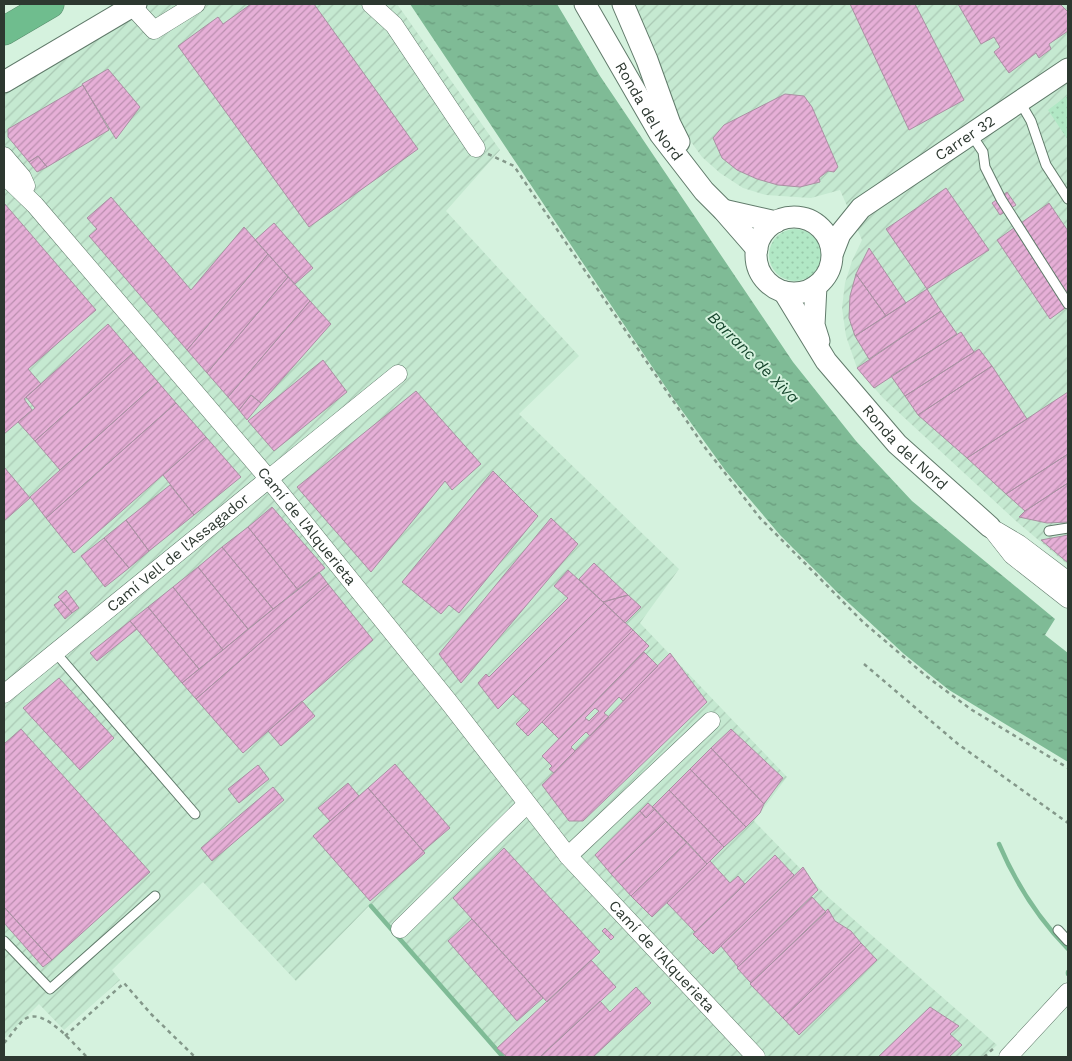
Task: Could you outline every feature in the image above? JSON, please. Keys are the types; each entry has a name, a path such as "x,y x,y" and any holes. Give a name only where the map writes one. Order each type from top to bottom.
{"highway":[{"path":"4,31 50,4"}],"street":[{"path":"4,82 134,5 154,30 196,4"},
{"path":"371,4 394,25 476,148"},
{"name":"Ronda del Nord","path":"585,4 660,134 704,191 756,249"},
{"path":"623,4 648,60 670,124 704,191"},
{"name":"Carrer 32","path":"833,252 845,226 861,208 1068,69"},
{"name":"Camí de l'Alquerieta","path":"4,156 22,177 35,205"},
{"name":"Camí de l'Alquerieta","path":"4,175 35,205 268,478 568,856 756,1057"},
{"name":"Carrer 32","path":"814,222 861,208"},
{"path":"723,210 776,222"},
{"path":"795,217 814,222 830,240 833,252 829,272 816,286 795,293 784,292 766,280 756,260 756,249 766,228 776,222 795,217"},
{"name":"Ronda del Nord","path":"816,286 814,325 826,361"},
{"name":"Ronda del Nord","path":"784,292 826,361 897,444 990,527 1012,556 1068,599"},
{"name":"Camí Vell de l'Assagador","path":"6,688 54,652 398,374"},
{"name":"Ronda del Nord","path":"990,527 1019,544 1068,581"},
{"path":"568,856 711,721"},
{"path":"400,929 527,804"},
{"path":"1008,1057 1068,992"}],"lane":[{"path":"1020,101 1031,120 1046,165 1068,199"},
{"path":"970,134 983,152 985,167 1001,199 1068,304"},
{"path":"1049,531 1068,528"},
{"path":"54,652 195,814"},
{"path":"4,941 50,989 155,896"},
{"path":"1058,930 1068,940"}],"path":[{"path":"476,148 514,166 703,445 760,518 799,560 863,622 926,676 972,710 1068,768"},
{"path":"864,664 958,744 1068,823"},
{"path":"65,1036 124,983 151,1014 195,1057"},
{"path":"4,1043 24,1020 35,1016 48,1019 87,1057"}],"shaded area":[{"path":"143,4 397,4 500,150 446,211 579,356 519,414 679,569 640,623 787,777 754,821 828,897 997,1045 984,1057 505,1057 370,905 296,981 203,882 112,970 120,980 64,1030 39,1004 4,1039 4,90"},
{"path":"632,4 1068,4 1068,565 1016,521 883,398 857,368 846,336 842,308 845,283 852,261 862,240 840,190 811,198 766,195 743,188 720,173 702,157 678,124"},
{"path":"1068,95 1068,140 1048,110"},
{"path":"790,229 800,229 814,236 821,250 821,260 814,274 800,281 790,281 780,277 773,270 769,260 769,250 773,240 780,233"}],"water":[{"name":"Barranc de Xiva","path":"410,4 557,4 600,76 793,362 856,441 912,501 1055,619 1045,635 1068,653 1068,762 949,690 904,654 839,594 780,535 725,470 675,401"}],"building":[{"path":"251,4 314,4 418,149 309,227 178,46 218,17 223,24"},
{"path":"850,4 915,4 964,100 909,130"},
{"path":"958,4 1060,4 1068,12 1068,31 1049,44 1051,49 1039,58 1036,53 1009,73 994,52 1000,47 994,37 981,44"},
{"path":"108,69 140,107 116,139 82,84"},
{"path":"83,85 109,130 47,167 38,156 29,162 8,137 8,129"},
{"path":"785,94 804,96 812,107 838,167 834,172 828,171 819,178 820,182 800,187 778,185 757,179 737,170 722,158 713,138 724,125"},
{"path":"38,156 47,167 37,172 29,162"},
{"path":"946,188 989,250 927,289 886,229"},
{"path":"1007,192 1016,205 1000,215 992,203"},
{"path":"111,197 191,290 244,227 268,254 187,350 89,236 97,229 87,218"},
{"path":"4,203 96,310 28,369 41,384 24,399 32,410 4,434"},
{"path":"1049,203 1068,231 1068,306 1050,319 997,240"},
{"path":"274,223 313,268 295,284 255,240"},
{"path":"869,248 906,303 886,316 856,274"},
{"path":"268,254 288,277 207,373 187,350"},
{"path":"856,274 886,316 855,336 849,318 850,296"},
{"path":"288,277 310,301 228,397 207,373"},
{"path":"927,289 941,311 869,359 855,336"},
{"path":"310,301 331,324 261,403 251,395 239,410 228,397"},
{"path":"941,311 957,334 874,388 857,368"},
{"path":"108,324 133,353 35,441 18,422 35,408 26,397"},
{"path":"961,332 974,352 905,396 891,376"},
{"path":"979,349 992,366 918,415 905,396"},
{"path":"133,353 158,382 60,470 35,441"},
{"path":"323,360 347,392 274,451 248,421"},
{"path":"992,366 1027,419 967,458 918,415"},
{"path":"158,382 176,403 46,518 30,497"},
{"path":"416,391 481,464 452,490 445,481 371,572 297,487"},
{"path":"1068,392 1068,454 1006,494 967,458"},
{"path":"251,395 261,403 247,420 239,410"},
{"path":"176,403 206,437 74,553 46,518"},
{"path":"206,437 241,477 194,515 163,475"},
{"path":"1068,454 1068,483 1025,511 1006,494"},
{"path":"4,467 30,498 4,521"},
{"path":"493,471 538,516 459,613 449,605 441,614 402,582"},
{"path":"1068,483 1068,522 1047,523 1019,517 1025,511"},
{"path":"170,485 194,515 149,551 126,520"},
{"path":"272,507 325,568 298,590 248,527"},
{"path":"551,518 578,544 461,683 439,654"},
{"path":"126,520 149,551 129,568 104,538"},
{"path":"248,527 298,590 273,609 222,547"},
{"path":"1068,535 1068,563 1041,540"},
{"path":"104,538 129,568 105,587 81,556"},
{"path":"222,547 273,609 248,629 198,567"},
{"path":"594,563 628,595 603,602 579,579"},
{"path":"198,567 248,629 223,650 173,587"},
{"path":"568,570 604,603 498,709 478,683 486,674 489,677 568,598 554,586"},
{"path":"319,572 328,584 196,699 182,683"},
{"path":"328,584 373,640 243,753 196,699"},
{"path":"173,587 223,650 199,669 148,607"},
{"path":"66,590 79,608 72,613 58,597"},
{"path":"628,595 641,607 625,623 603,602"},
{"path":"61,600 72,613 65,619 54,605"},
{"path":"604,603 633,630 528,736 516,724 530,710 513,694"},
{"path":"148,607 199,669 182,683 130,621"},
{"path":"130,621 137,629 97,661 90,653"},
{"path":"633,630 649,646 559,739 542,722"},
{"path":"644,652 658,666 623,701 619,697 604,713 609,717 590,736 586,732 571,747 575,751 554,773 549,769 552,766 542,756","holes":["595,708 599,711 589,721 585,718"]},
{"path":"670,653 707,702 583,821 569,821 542,785"},
{"path":"59,678 114,738 80,770 23,708"},
{"path":"302,701 315,716 281,746 268,731"},
{"path":"21,729 150,872 52,960 4,907 4,744"},
{"path":"731,729 783,778 764,804 711,748"},
{"path":"711,748 764,804 760,813 746,827 690,769"},
{"path":"395,764 450,828 423,851 368,788"},
{"path":"258,765 269,779 239,803 228,789"},
{"path":"690,769 746,827 724,847 669,790"},
{"path":"348,783 359,796 330,821 318,808"},
{"path":"273,787 284,800 212,861 201,848"},
{"path":"368,788 425,853 370,901 313,836"},
{"path":"669,790 724,847 707,864 652,807"},
{"path":"648,803 655,809 646,818 640,811"},
{"path":"655,809 666,821 611,874 595,855 640,811 646,818"},
{"path":"666,821 687,842 631,896 611,874"},
{"path":"687,842 707,864 652,917 631,896"},
{"path":"504,848 600,952 547,1002 453,898"},
{"path":"775,855 794,875 713,954 693,934"},
{"path":"710,861 730,883 738,876 745,884 695,932 667,903"},
{"path":"803,867 818,890 738,967 721,946"},
{"path":"812,897 826,912 751,983 737,968"},
{"path":"4,907 52,960 43,967 4,923"},
{"path":"828,909 835,921 851,931 861,943 783,1018 750,984"},
{"path":"472,919 543,998 517,1021 448,941"},
{"path":"605,928 614,937 611,940 602,931"},
{"path":"861,943 877,960 799,1035 783,1018"},
{"path":"591,960 616,987 540,1057 507,1057 497,1048"},
{"path":"636,987 651,1003 593,1057 540,1057 600,1001 610,1012"},
{"path":"930,1007 959,1026 950,1034 962,1045 949,1057 878,1057"}],"waterway":[{"path":"999,844 1029,900 1068,949"},
{"path":"371,906 503,1057"}]}
